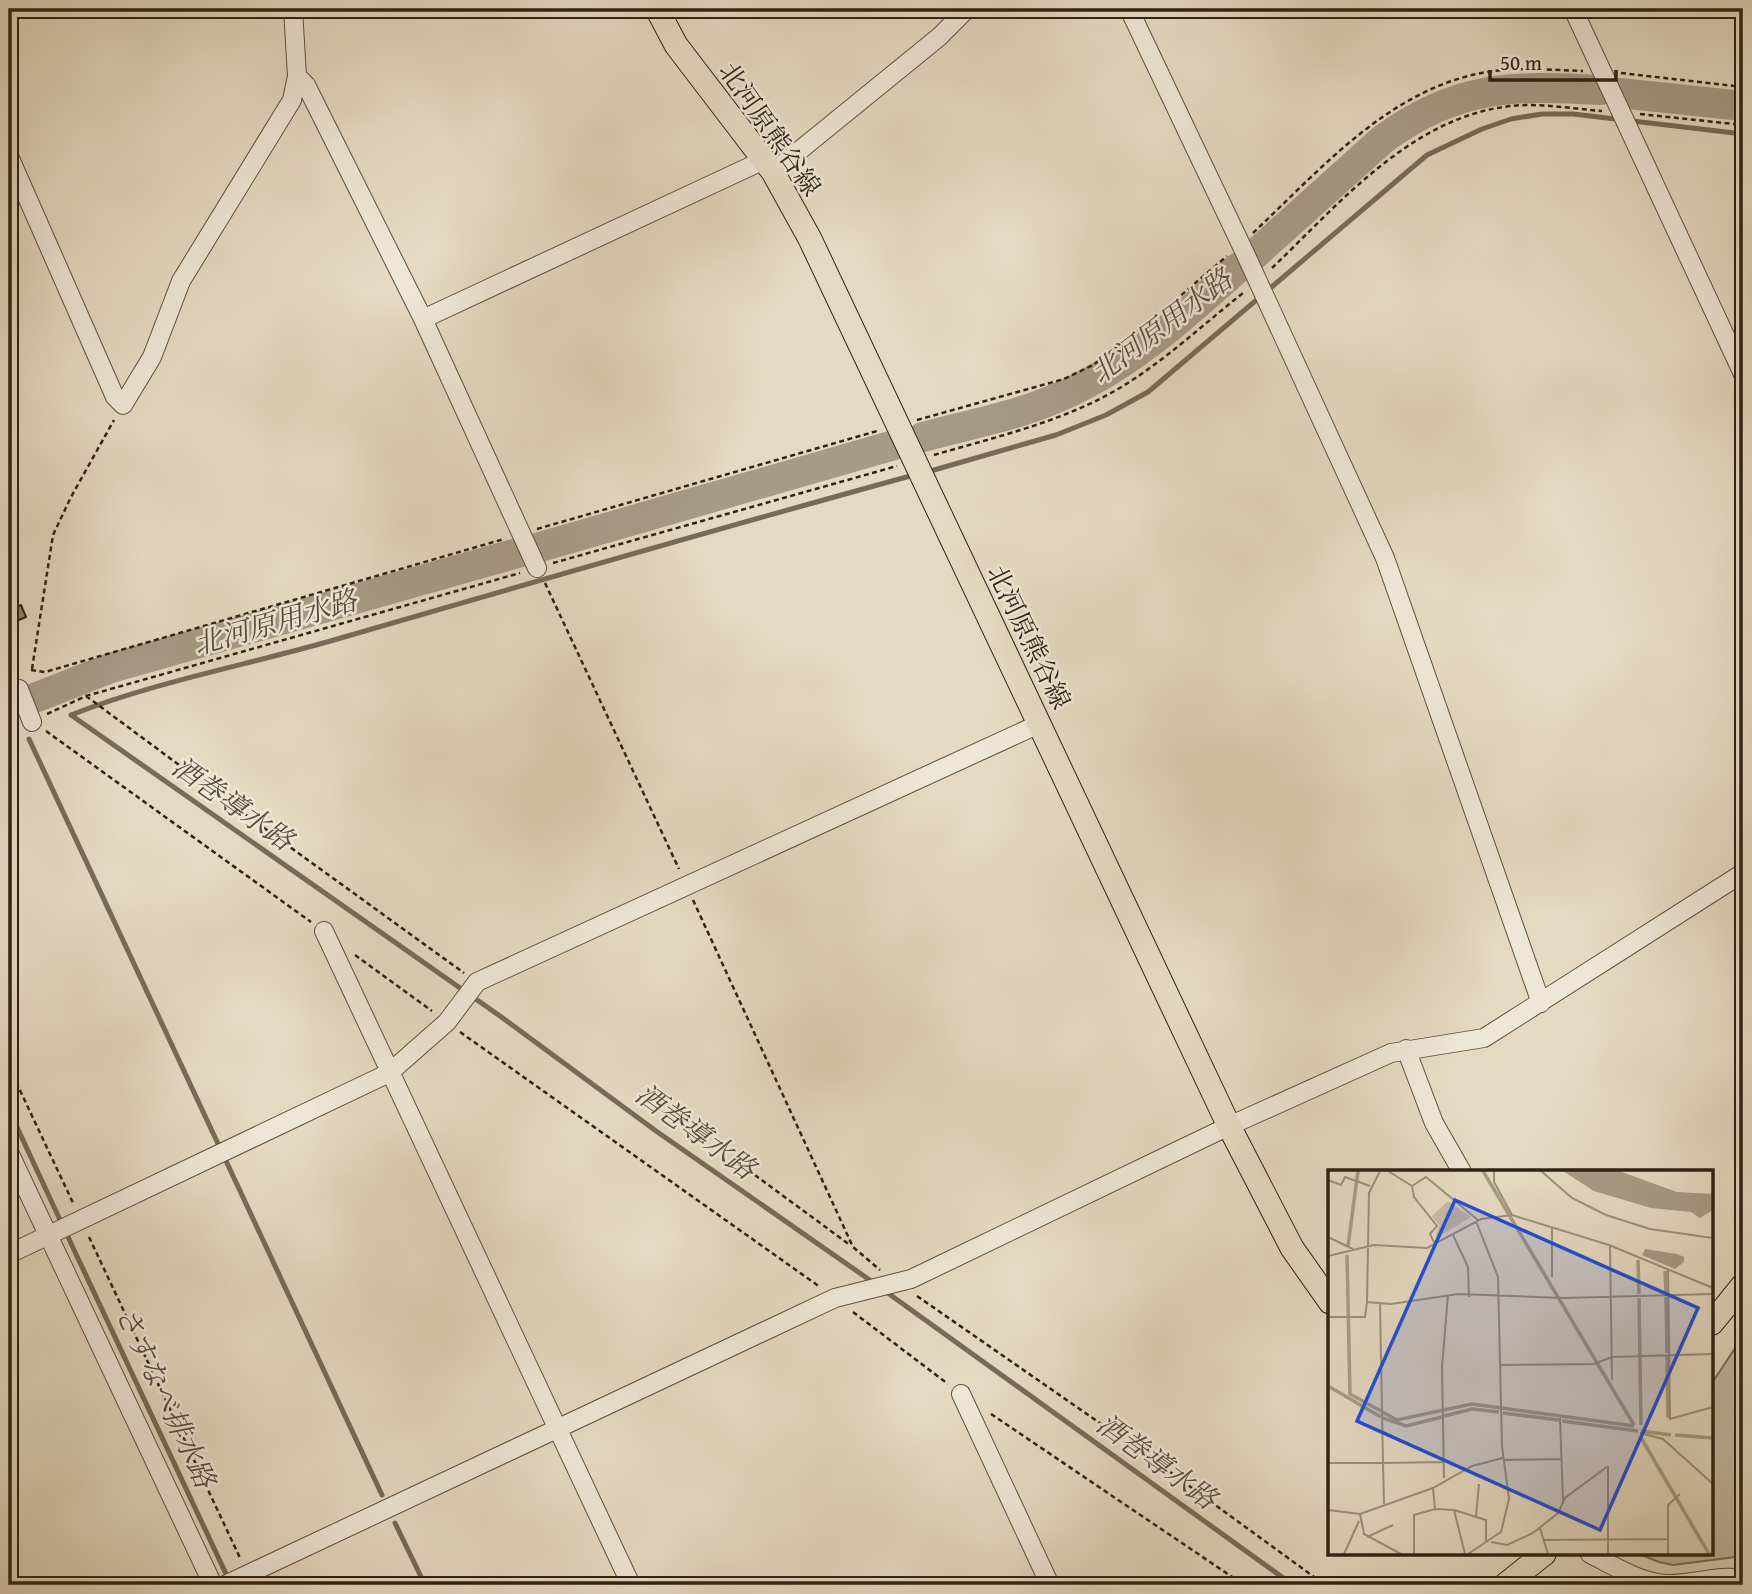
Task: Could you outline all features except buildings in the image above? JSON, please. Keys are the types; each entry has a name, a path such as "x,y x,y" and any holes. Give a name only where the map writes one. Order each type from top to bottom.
{"main road":[{"name":"北河原熊谷線","path":"657,9 676,45 769,166 810,239 1229,1126 1292,1248 1328,1299"},
{"path":"1714,1321 1743,1285"},
{"path":"1505,1585 1541,1556"}],"street":[{"path":"9,156 115,397 123,405 152,357 181,281 292,100 297,76 293,9"},
{"path":"423,319 769,166 939,37 967,9"},
{"path":"1129,9 1385,558 1541,1003"},
{"path":"1573,9 1743,374"},
{"path":"297,76 306,85 423,319 537,568"},
{"path":"14,691 32,722"},
{"path":"9,1254 389,1073 447,1022 477,982 1039,724"},
{"path":"237,1580 835,1298 892,1284 1391,1053 1484,1038 1743,873"},
{"path":"324,931 631,1585"},
{"path":"1406,1049 1434,1122 1461,1170"},
{"path":"9,1152 213,1585"},
{"path":"961,1394 1050,1585"},
{"path":"1594,1556 1648,1580 1664,1584 1728,1577 1743,1579"}],"path":[{"path":"123,405 71,497 53,535 36,656 31,670 45,672 1064,379 1093,365 1242,248 1346,145 1374,122 1419,94 1443,84 1488,72 1527,69 1603,71 1743,87"},
{"path":"537,568 853,1247"},
{"path":"86,696 477,982"},
{"path":"32,722 835,1298 961,1394 1244,1585"},
{"path":"9,1067 237,1580"},
{"path":"748,1170 853,1247 892,1284 1166,1469 1325,1585"}],"shaded area":[{"path":"1743,1336 1743,1556 1673,1565 1659,1562 1644,1556 1714,1556 1714,1380"}],"waterway":[{"name":"北河原用水路","path":"1253,256 1382,140 1435,108 1486,92 1513,89 1601,90"},
{"name":"北河原用水路","path":"1620,93 1743,106"},
{"path":"927,472 1056,435 1106,415 1148,392 1427,155 1482,129 1511,119 1542,114 1573,114 1743,134"},
{"name":"北河原用水路","path":"923,437 1021,411 1078,388 1128,359 1151,342 1239,267"},
{"name":"北河原用水路","path":"540,547 894,445"},
{"path":"71,715 168,683 334,640 914,475"},
{"name":"北河原用水路","path":"32,699 111,668 521,552"},
{"name":"酒巻導水路","path":"71,715 874,1283"},
{"path":"29,739 382,1495"},
{"name":"さすなべ排水路","path":"9,1110 61,1222"},
{"name":"さすなべ排水路","path":"68,1237 227,1576"},
{"name":"酒巻導水路","path":"885,1291 1293,1585"},
{"path":"395,1523 425,1585"}]}
